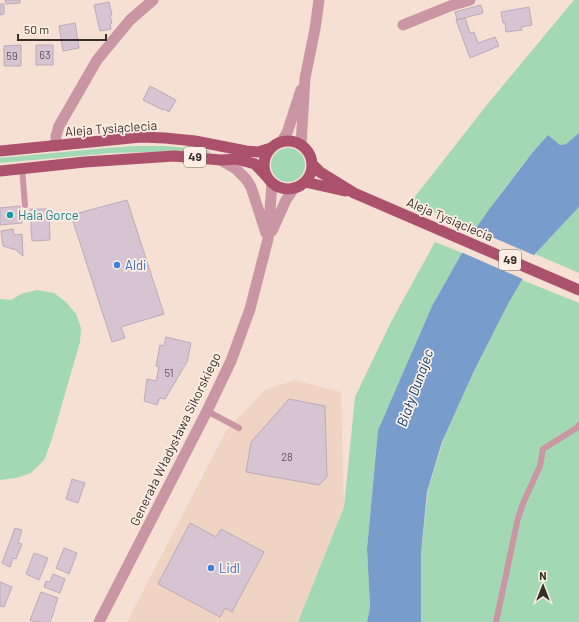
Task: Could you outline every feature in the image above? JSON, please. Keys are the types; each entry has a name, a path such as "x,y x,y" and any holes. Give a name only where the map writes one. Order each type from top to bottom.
{"main road":[{"name":"Aleja Tysiąclecia","path":"0,151 140,137 195,141 258,152 276,145"},
{"name":"49","path":"276,145 293,142 301,146 308,152 312,164"},
{"path":"269,180 265,173 265,158 276,145"},
{"name":"49","path":"0,171 85,162 174,156 221,160 237,159 255,164 269,180 280,188 294,188"},
{"name":"Aleja Tysiąclecia","path":"312,164 320,172 354,193 579,290"},
{"path":"294,188 305,182 310,174 312,164"},
{"name":"Aleja Tysiąclecia","path":"305,182 354,193"}],"street":[{"path":"56,146 56,136 59,126 97,60 130,20 153,0"},
{"path":"276,145 287,133 305,78 319,0"},
{"path":"403,25 450,6 470,0"},
{"path":"301,146 305,78"},
{"path":"221,160 236,169 246,178 251,187 268,239"},
{"name":"Generała Władysława Sikorskiego","path":"268,239 269,180"},
{"name":"Generała Władysława Sikorskiego","path":"99,622 207,411 230,361 250,309 268,239 286,200 294,188"}],"lane":[{"path":"22,168 25,205"},
{"path":"207,411 239,428"},
{"path":"496,622 518,518 540,466 544,449 579,425"}],"shaded area":[{"path":"295,380 341,392 344,507 298,622 127,622 226,431 265,390"}],"green space":[{"path":"574,0 579,0 579,133 566,144 559,145 548,135 510,181 476,228 410,203 486,106"},
{"path":"136,146 165,146 208,150 211,153 112,153 0,163 0,158"},
{"path":"285,148 291,148 295,149 302,155 305,165 304,172 298,179 291,182 285,182 281,181 274,175 271,168 271,162 272,158 278,151"},
{"path":"579,207 579,273 535,254"},
{"path":"435,242 462,253 432,306 378,430 367,549 370,607 367,622 298,622 344,507 355,397 391,322"},
{"path":"522,280 579,303 579,622 421,622 421,554 428,490 444,438 474,371"},
{"path":"37,290 54,293 66,302 76,314 81,328 80,342 51,442 44,460 31,473 16,478 0,480 0,299 11,300 21,294"}],"water":[{"name":"Biały Dunajec","path":"579,133 579,207 535,254 474,371 442,442 427,492 421,554 421,622 367,622 370,607 367,549 378,430 432,306 476,228 533,152 548,135 560,145 566,144"}],"pier":[{"path":"473,229 536,256 525,280 461,252"}],"building":[{"path":"5,0 20,0 20,3 6,4"},
{"path":"109,2 112,15 110,15 112,23 110,24 111,29 100,31 94,5"},
{"path":"0,4 4,4 4,14 0,15"},
{"path":"481,5 483,13 457,20 455,12"},
{"path":"529,7 532,25 521,27 522,30 506,32 505,23 503,23 501,12"},
{"path":"465,18 470,33 474,32 478,43 495,37 499,46 470,58 456,20"},
{"path":"75,23 79,48 63,51 59,26"},
{"path":"21,45 21,66 4,66 4,46"},
{"path":"36,45 53,45 53,65 36,65"},
{"path":"150,86 176,100 169,112 143,100"},
{"name":"Aldi","path":"127,200 164,314 121,327 125,338 112,342 71,215"},
{"name":"Hala Gorce","path":"20,206 22,223 0,225 0,208"},
{"path":"30,209 49,209 50,240 32,241"},
{"path":"13,229 14,235 22,234 23,256 16,250 3,246 1,231"},
{"path":"166,337 191,343 187,362 165,399 160,398 157,405 144,401 147,379 156,381 159,367 156,366 160,345 164,346"},
{"path":"289,399 325,406 327,477 319,485 246,472 251,442"},
{"path":"72,479 85,483 78,503 66,499"},
{"name":"Lidl","path":"190,523 216,537 221,529 264,552 232,612 225,608 220,617 158,584"},
{"path":"15,528 22,530 18,543 22,544 16,559 13,558 10,567 2,563"},
{"path":"64,548 77,553 69,574 56,568"},
{"path":"34,553 48,558 39,580 26,574"},
{"path":"53,574 65,579 60,593 44,587 46,581 50,582"},
{"path":"0,582 12,587 4,607 0,606"},
{"path":"41,592 58,598 50,622 35,622 30,620"}],"place":[{"name":"Hala Gorce","path":"10,215"},
{"name":"Aldi","path":"117,265"},
{"name":"Lidl","path":"211,568"}]}
